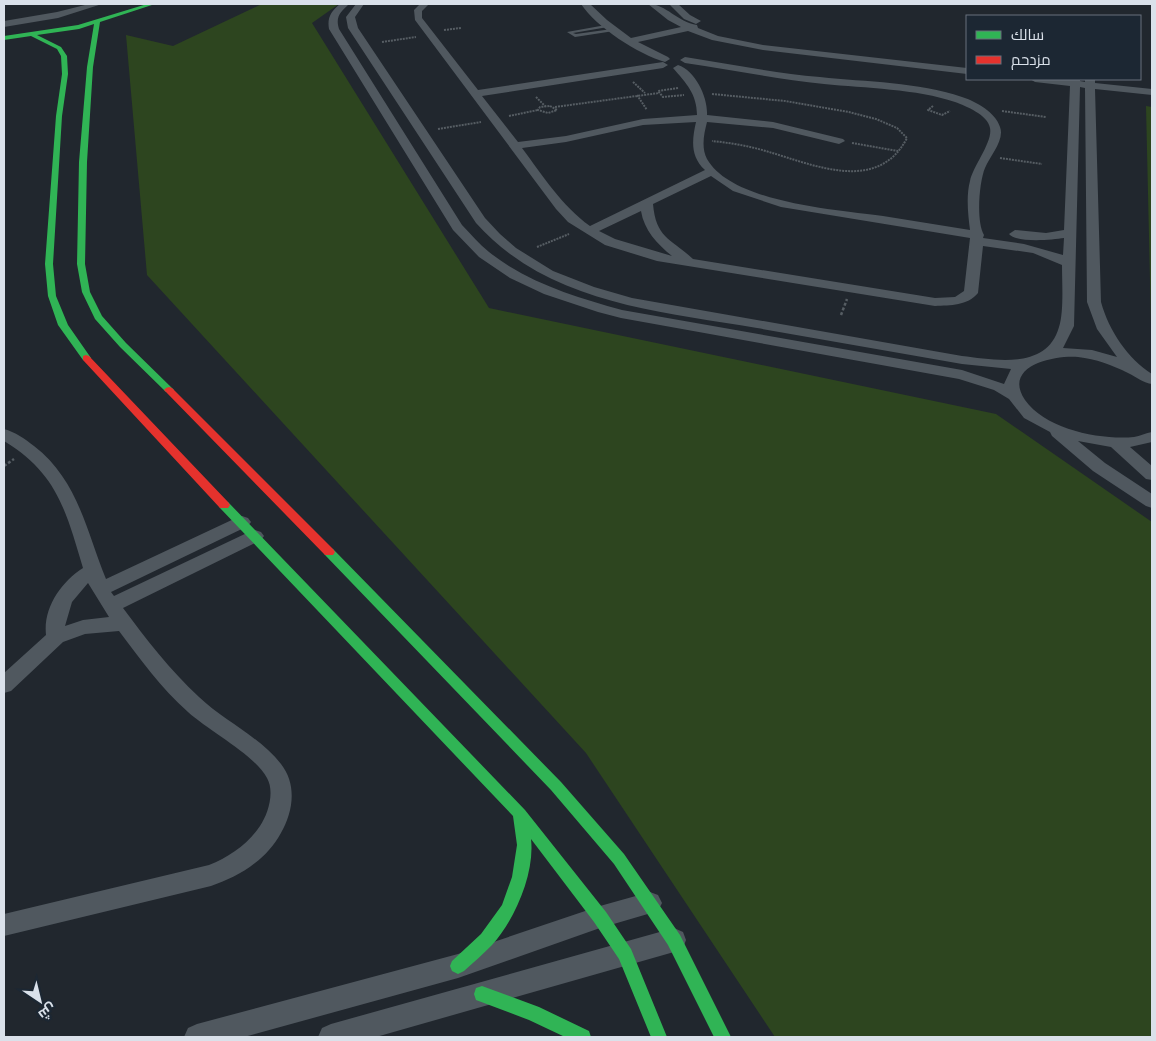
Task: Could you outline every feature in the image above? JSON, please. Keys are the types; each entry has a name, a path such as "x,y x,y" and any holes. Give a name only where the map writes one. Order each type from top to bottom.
{"street":[{"path":"4,24 58,15 98,4"},
{"path":"4,32 64,24 128,4"},
{"path":"4,38 33,35 97,22 152,4"},
{"path":"345,4 333,16 332,23 334,29 457,227 484,254 509,271 571,301 621,314 962,375 999,387 1015,396 1028,412 1050,426 1099,467 1152,502"},
{"path":"360,4 350,17 353,28 493,236 511,252 534,267 586,290 631,302 962,360 998,364 1023,364"},
{"path":"424,4 418,10 417,15 431,36 494,120 560,206 572,219 587,230 610,242 634,251 692,263 936,302 951,302 964,299 971,293 977,235 973,197 975,182 985,156 995,138 996,129 992,120 983,112 960,100 930,92 664,62 475,94"},
{"path":"584,4 612,30 664,62"},
{"path":"652,4 679,23 728,40 752,45 966,71"},
{"path":"673,4 687,16 703,25 736,36 966,64"},
{"path":"97,22 90,67 83,162 80,264 86,292 98,317 478,703 556,786 619,859 650,903 674,940 723,1037"},
{"path":"612,30 679,23"},
{"path":"628,41 703,25"},
{"path":"33,35 59,48 64,56 65,74 59,125 49,264 52,296 63,325 88,360 175,454 520,814 600,917 625,954 659,1037"},
{"path":"682,64 699,94 702,106 702,118 696,140 697,149 704,164 712,172 741,190 782,204 977,235 1051,254 1069,263"},
{"path":"1055,80 1152,85"},
{"path":"1051,354 1062,340 1067,326 1075,81"},
{"path":"1092,81 1152,92"},
{"path":"1092,81 1094,302 1101,324 1108,336 1137,370"},
{"path":"514,146 566,139 643,122 702,118 773,124 839,141"},
{"path":"587,230 647,204 673,188 712,172"},
{"path":"647,204 649,221 656,234 668,247 692,263"},
{"path":"977,235 1046,237 1069,233"},
{"path":"1015,396 1012,384 1015,373 1023,364 1035,358 1051,354 1094,355 1117,361 1137,370 1152,380"},
{"path":"1050,426 1068,434 1097,441 1125,443 1152,437"},
{"path":"4,434 29,449 50,469 66,491 101,588 124,623 174,688 207,716 268,762 279,779 282,800 275,823 260,844 238,863 211,875 4,925"},
{"path":"1115,442 1152,475"},
{"path":"101,588 242,522"},
{"path":"56,637 54,621 62,604 77,582 101,588 255,536"},
{"path":"4,685 56,637 82,627 124,623"},
{"path":"458,966 487,939 508,909 520,877 524,845 520,814"},
{"path":"197,1037 458,966 600,917 650,903"},
{"path":"331,1037 674,940"},
{"path":"482,994 533,1013 583,1037"}],"lane":[{"path":"612,30 575,36 568,32 612,30"}],"path":[{"path":"382,42 431,36"},
{"path":"628,76 646,94"},
{"path":"438,129 494,120 538,110 543,106 555,107 660,91 664,97 699,94"},
{"path":"636,95 651,114"},
{"path":"538,110 542,113 551,113 557,110 555,107"},
{"path":"983,112 1005,112 1046,117"},
{"path":"839,141 899,151"},
{"path":"985,156 1042,164"},
{"path":"537,247 587,230"}],"green space":[{"path":"262,4 339,4 312,23 489,308 996,414 1152,522 1152,1037 775,1037 586,753 147,275 126,35 173,46"},
{"path":"1146,106 1152,107 1152,324 1151,324"}],"traffic: fast":[{"path":"4,38 79,27 152,4"},
{"path":"97,22 90,67 83,162 81,264 86,292 98,317 123,345 169,390"},
{"path":"33,35 59,48 64,56 65,74 59,116 49,264 52,296 63,325 86,358"},
{"path":"224,505 520,814 600,917 625,954 659,1037"},
{"path":"329,552 556,786 619,859 674,940 723,1037"},
{"path":"458,966 487,939 508,909 520,877 524,845 520,814"},
{"path":"482,994 533,1013 583,1037"}],"traffic: jam":[{"path":"86,358 224,505"},
{"path":"169,390 329,552"}]}
